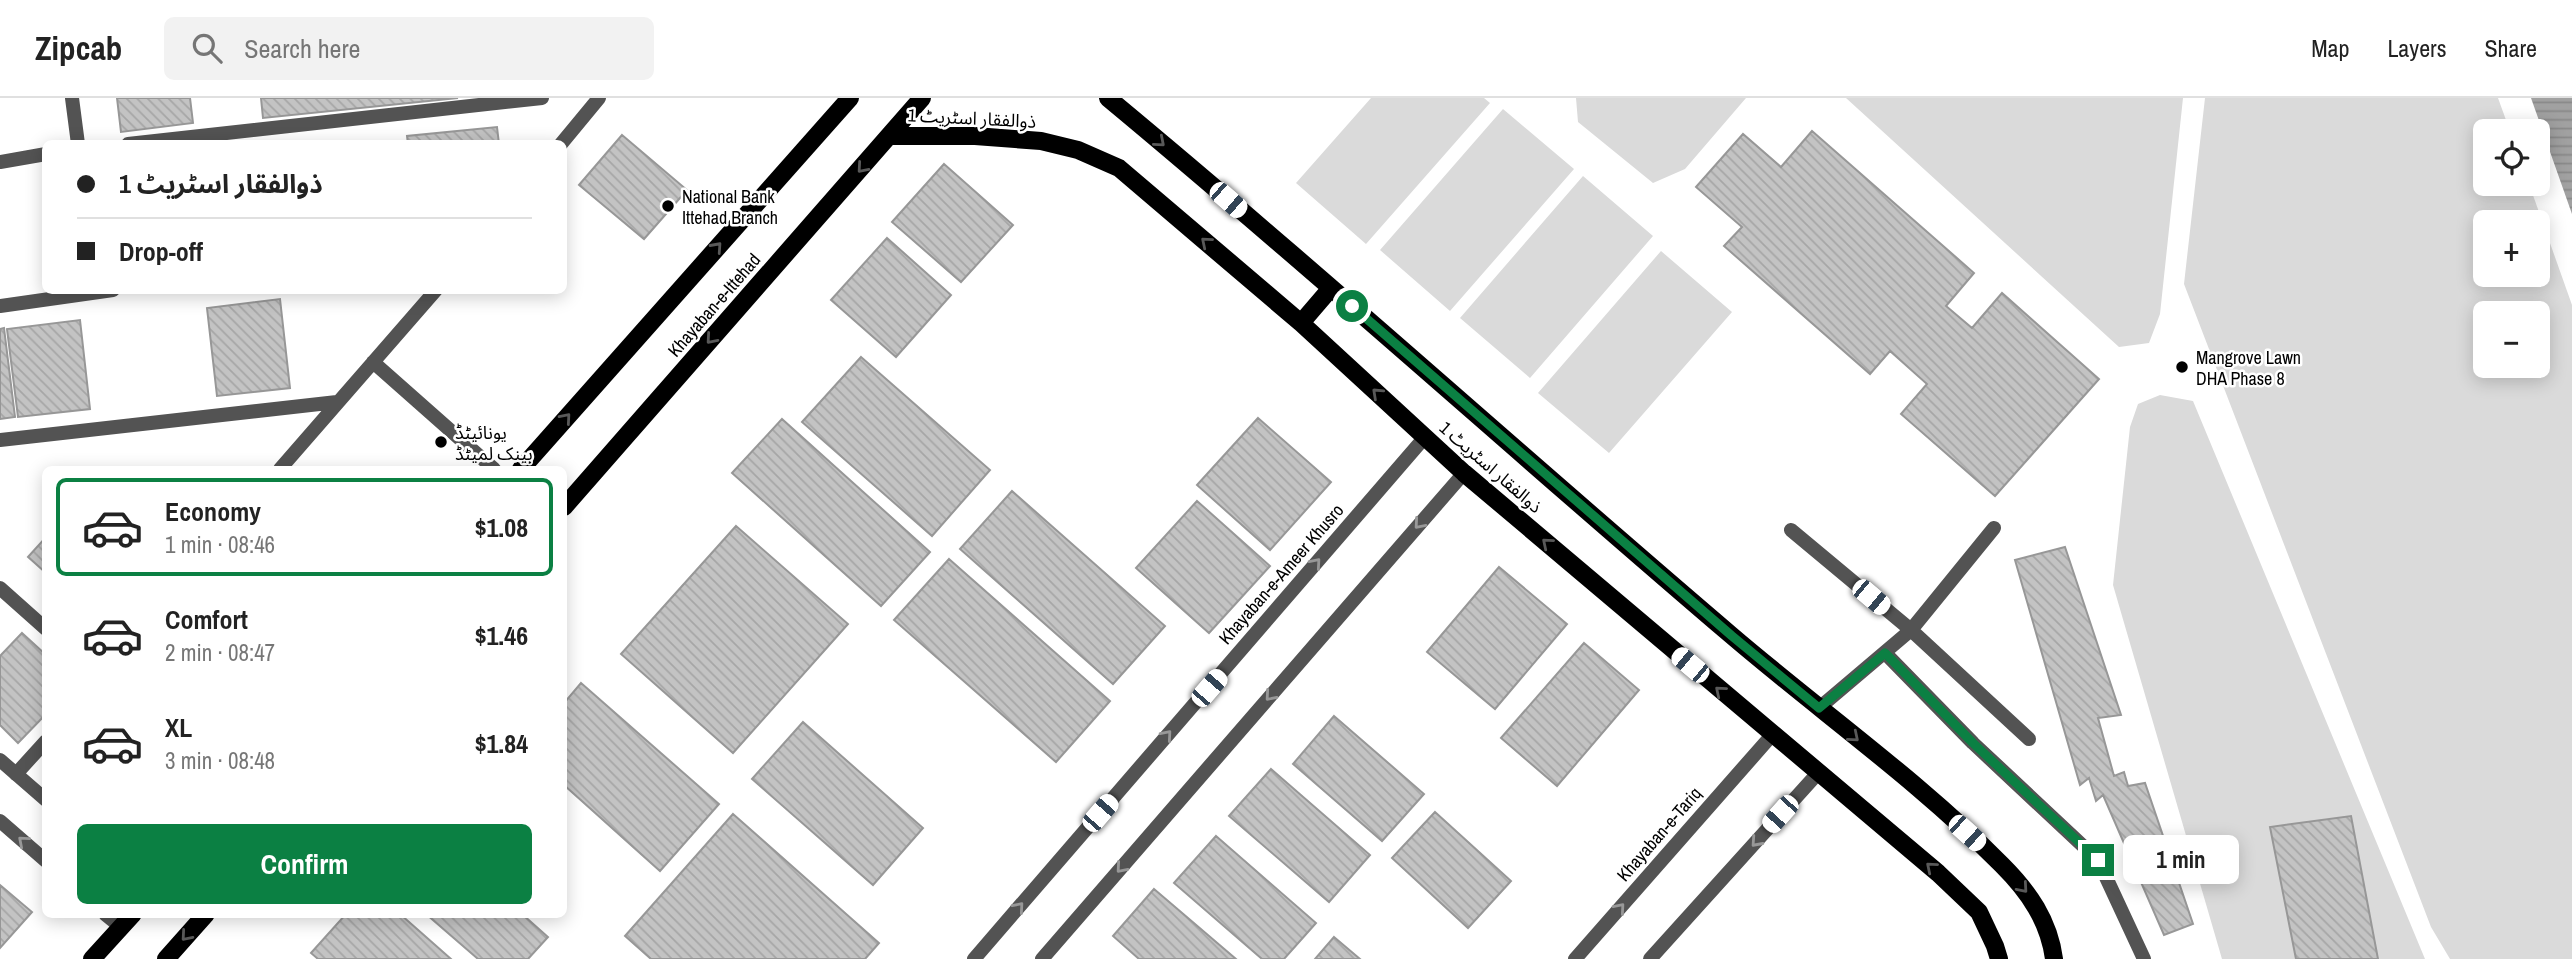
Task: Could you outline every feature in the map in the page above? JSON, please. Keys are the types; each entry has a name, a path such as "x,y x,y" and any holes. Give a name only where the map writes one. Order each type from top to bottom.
{"main road":[{"name":"Khayaban-e-Ittehad","path":"525,466 850,98"},
{"name":"Khayaban-e-Ittehad","path":"567,504 922,98"},
{"name":"ذوالفقار اسٹریٹ 1","path":"1108,98 1480,415 1732,636 1949,816 2004,866 2035,902 2052,939 2054,959"},
{"name":"ذوالفقار اسٹریٹ 1","path":"890,136 1007,137 1041,141 1078,150 1119,168 1301,323 1464,473 1938,873 1979,912 1999,959"},
{"path":"1301,323 1331,288"},
{"path":"166,959 202,918"},
{"path":"92,959 127,920"}],"street":[{"path":"72,98 77,140"},
{"path":"164,140 542,98"},
{"path":"564,140 599,98"},
{"path":"0,162 42,155"},
{"path":"0,306 81,294"},
{"path":"283,466 432,294"},
{"path":"373,362 491,466"},
{"path":"0,440 337,402"},
{"name":"Khayaban-e-Ameer Khusro","path":"974,959 1425,437"},
{"path":"1042,959 1464,473"},
{"path":"1819,708 1911,630 1994,528"},
{"path":"1791,530 1911,630 2028,740"},
{"path":"0,588 42,625"},
{"path":"1885,653 1973,743 2098,860 2144,959"},
{"name":"Khayaban-e-Tariq","path":"1575,959 1772,735"},
{"path":"16,775 42,746"},
{"path":"0,760 42,797"},
{"path":"1650,959 1818,773"},
{"path":"0,821 42,858"}],"shaded area":[{"path":"1371,98 1484,98 1490,103 1366,244 1296,183"},
{"path":"1576,98 1746,98 1685,169 1653,183 1578,122"},
{"path":"1846,98 2183,98 2160,314 2149,343 2119,347"},
{"path":"2205,98 2498,98 2506,119 2473,119 2473,196 2533,196 2538,210 2473,210 2473,287 2550,287 2550,243 2572,305 2572,959 2450,959 2431,927 2184,284"},
{"path":"2531,98 2572,98 2572,214 2550,152 2550,119 2538,119"},
{"path":"1503,109 1574,169 1450,311 1380,250"},
{"path":"1583,176 1653,236 1530,378 1460,318"},
{"path":"1661,251 1732,312 1609,453 1538,393"},
{"path":"2160,395 2193,401 2425,959 2222,959 2113,585 2130,427 2138,404"}],"building":[{"path":"117,98 190,98 193,123 121,132"},
{"path":"261,98 458,98 263,118"},
{"path":"497,127 499,140 408,140 407,136"},
{"path":"1812,131 1974,273 1946,306 1972,328 2002,293 2099,379 1995,496 1901,414 1927,384 1890,351 1870,374 1724,246 1742,227 1696,187 1743,134 1781,167"},
{"path":"622,135 687,190 644,239 579,185"},
{"path":"944,164 1013,225 961,282 892,222"},
{"path":"887,238 951,295 896,357 831,300"},
{"path":"280,299 290,388 217,396 207,308"},
{"path":"80,320 90,409 18,417 7,329"},
{"path":"4,328 15,417 0,419 0,329"},
{"path":"861,357 990,470 932,536 802,422"},
{"path":"1258,418 1331,482 1270,550 1197,485"},
{"path":"782,419 930,552 881,606 732,473"},
{"path":"1012,491 1165,626 1113,684 960,549"},
{"path":"1197,501 1270,566 1209,633 1136,568"},
{"path":"736,526 848,624 733,753 621,654"},
{"path":"42,541 42,569 28,557"},
{"path":"2065,547 2121,715 2098,718 2114,776 2124,772 2128,786 2145,783 2193,924 2164,935 2103,795 2096,801 2089,778 2080,785 2015,560"},
{"path":"949,559 1110,701 1056,762 894,620"},
{"path":"1499,567 1567,624 1495,709 1427,652"},
{"path":"22,633 42,651 42,718 18,743 0,725 0,656"},
{"path":"1584,643 1639,690 1557,786 1501,738"},
{"path":"581,683 719,804 660,871 567,788 567,699"},
{"path":"1334,716 1424,794 1382,841 1293,764"},
{"path":"803,722 923,828 873,885 752,779"},
{"path":"1271,769 1370,855 1329,902 1229,816"},
{"path":"1435,812 1511,881 1468,928 1392,858"},
{"path":"733,814 879,943 865,959 651,959 625,936"},
{"path":"2351,816 2378,959 2296,959 2270,827"},
{"path":"1216,836 1316,923 1284,959 1262,959 1174,883"},
{"path":"0,885 32,912 0,948"},
{"path":"1154,889 1236,959 1139,959 1113,936"},
{"path":"342,918 405,918 451,959 318,959 311,953"},
{"path":"431,918 527,918 548,937 528,959 478,959"},
{"path":"1334,937 1360,959 1315,959"}],"place":[{"name":"National Bank Ittehad Branch","path":"668,206"},
{"name":"Mangrove Lawn DHA Phase 8","path":"2182,367"},
{"name":"یونائیٹڈ بینک لمیٹڈ","path":"441,442"}],"route":[{"path":"1352,306 1732,636 1819,708 1885,653 1973,743 2098,860"}]}
